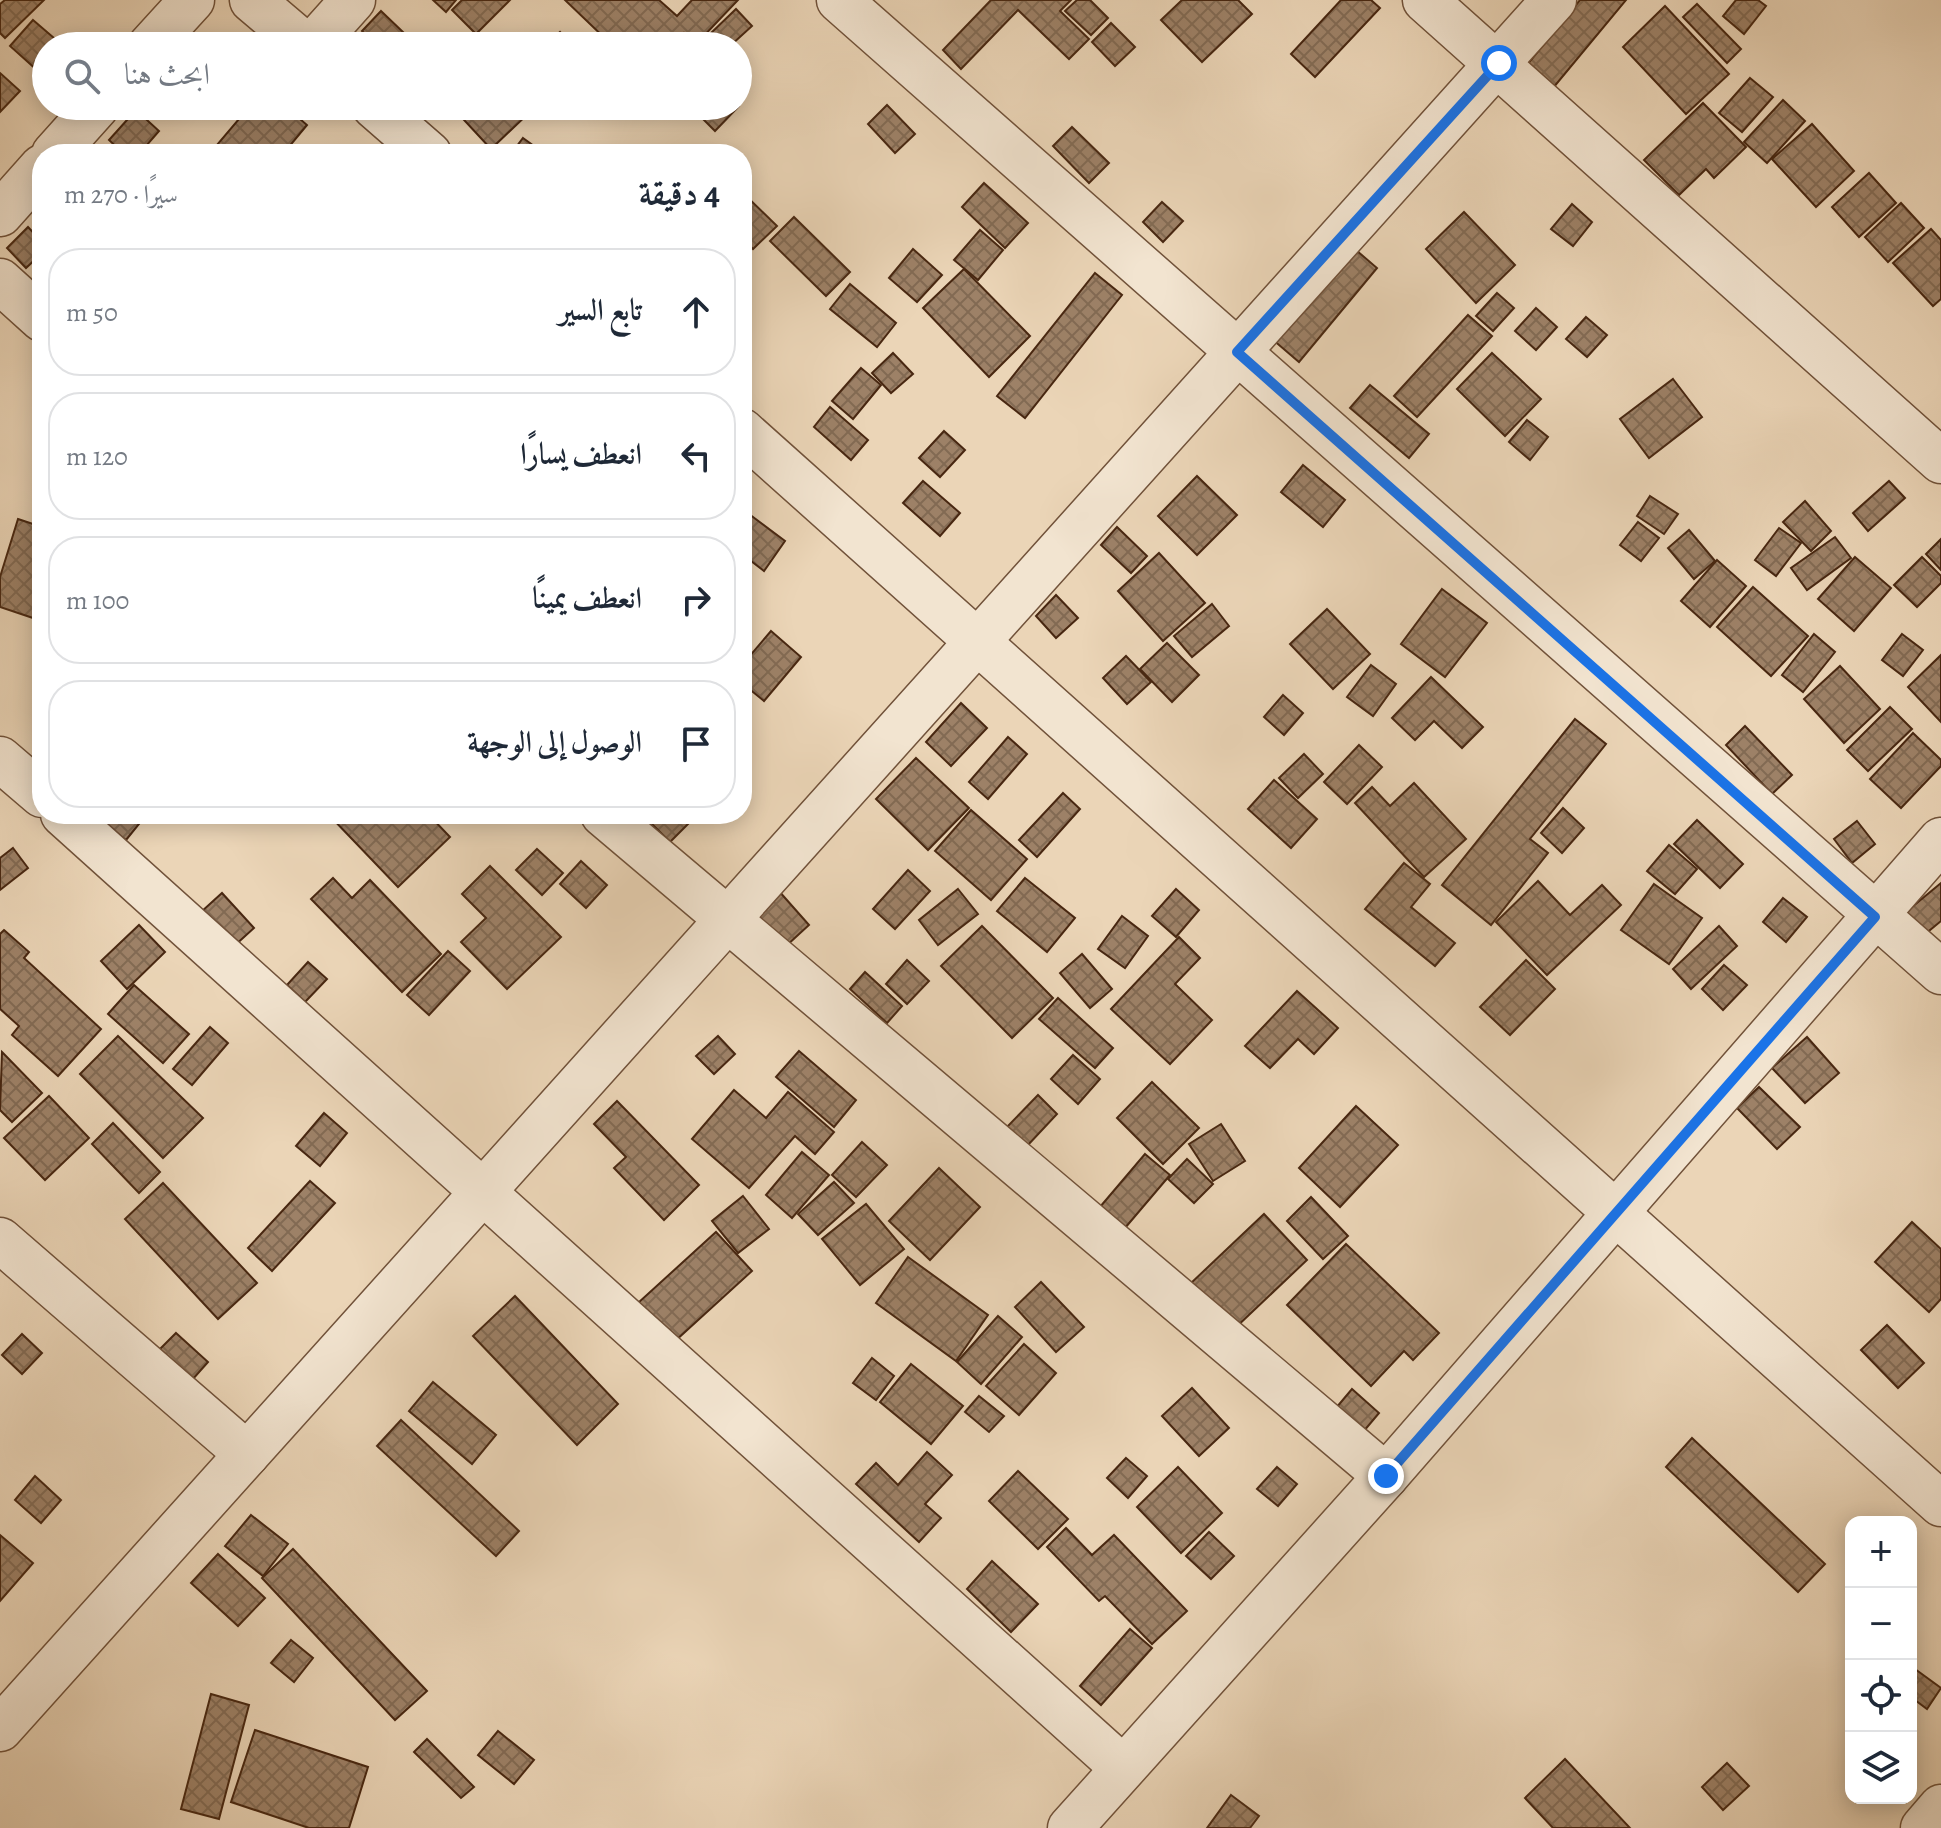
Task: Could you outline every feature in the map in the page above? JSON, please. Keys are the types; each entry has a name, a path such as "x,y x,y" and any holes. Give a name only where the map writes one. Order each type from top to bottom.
{"street":[{"path":"163,32 192,0"},
{"path":"252,0 292,32"},
{"path":"322,32 353,0"},
{"path":"839,0 1875,917 1941,972"},
{"path":"1425,0 1941,461"},
{"path":"3,1722 1554,0"},
{"path":"63,144 84,120"},
{"path":"390,120 418,144"},
{"path":"0,214 32,178"},
{"path":"0,281 32,310"},
{"path":"752,440 1941,1504"},
{"path":"0,759 32,786"},
{"path":"74,824 1123,1768"},
{"path":"615,824 1386,1476"},
{"path":"1070,1828 1386,1476 1941,840"},
{"path":"0,1240 247,1454"},
{"path":"1923,1828 1941,1807"}],"building":[{"path":"5,0 44,0 5,38 0,33 0,4"},
{"path":"433,0 456,0 446,12"},
{"path":"462,0 510,0 478,32 474,32 452,10"},
{"path":"565,0 659,0 677,16 692,0 738,0 707,32 598,32"},
{"path":"991,0 1071,0 1060,11 1089,39 1069,59 1018,10 961,69 943,50"},
{"path":"1077,0 1090,0 1108,18 1091,35 1065,11"},
{"path":"1182,0 1238,0 1252,14 1202,62 1161,20"},
{"path":"1341,0 1371,0 1380,8 1315,77 1291,54"},
{"path":"1580,0 1626,0 1553,88 1526,66"},
{"path":"1736,0 1758,0 1766,6 1744,34 1723,16"},
{"path":"1697,4 1741,49 1727,63 1683,17"},
{"path":"1665,6 1729,74 1686,114 1623,47"},
{"path":"736,9 752,26 745,32 712,32"},
{"path":"381,11 403,32 363,32"},
{"path":"33,20 47,32 32,32 32,66 10,46"},
{"path":"1111,23 1135,47 1115,66 1092,42"},
{"path":"0,73 20,91 0,112"},
{"path":"1750,78 1773,97 1742,132 1719,113"},
{"path":"1783,100 1805,121 1767,163 1744,142"},
{"path":"1703,103 1746,147 1714,178 1706,169 1679,195 1644,160"},
{"path":"887,105 915,134 895,153 868,124"},
{"path":"127,120 147,120 159,131 148,144 113,144 109,140"},
{"path":"238,120 301,120 307,125 291,144 218,144"},
{"path":"464,120 522,120 496,144 486,144"},
{"path":"704,120 726,120 715,131"},
{"path":"1812,124 1854,171 1816,207 1772,159"},
{"path":"1072,127 1109,163 1089,183 1053,146"},
{"path":"1869,173 1896,203 1859,237 1832,207"},
{"path":"984,183 1028,223 1005,248 962,207"},
{"path":"752,202 777,226 752,248"},
{"path":"1162,202 1183,221 1163,242 1143,222"},
{"path":"1901,203 1924,228 1888,262 1865,237"},
{"path":"1572,204 1592,222 1573,246 1551,229"},
{"path":"1464,212 1515,265 1476,303 1426,249"},
{"path":"794,217 850,272 826,296 770,241"},
{"path":"28,227 32,231 32,262 26,268 7,248"},
{"path":"1931,229 1941,240 1941,299 1933,306 1893,263"},
{"path":"980,230 1003,250 978,280 954,260"},
{"path":"1336,233 1377,268 1299,362 1265,333"},
{"path":"913,249 942,275 917,302 889,278"},
{"path":"964,269 1030,336 989,377 923,308"},
{"path":"1095,273 1122,295 1025,418 997,396"},
{"path":"850,284 896,323 877,347 830,309"},
{"path":"1497,293 1514,308 1493,331 1476,316"},
{"path":"1536,308 1557,327 1536,350 1515,331"},
{"path":"1468,315 1492,336 1417,417 1394,396"},
{"path":"1586,317 1607,335 1587,357 1566,339"},
{"path":"893,353 913,374 891,393 872,373"},
{"path":"1492,353 1541,399 1505,436 1457,389"},
{"path":"861,368 881,385 853,419 832,401"},
{"path":"1673,379 1702,417 1649,458 1620,419"},
{"path":"1370,385 1429,434 1409,458 1350,408"},
{"path":"830,407 868,440 851,460 814,427"},
{"path":"1527,420 1548,437 1530,460 1509,442"},
{"path":"944,431 965,450 940,477 919,458"},
{"path":"1303,465 1345,500 1323,527 1281,492"},
{"path":"1197,476 1237,515 1197,555 1158,516"},
{"path":"923,481 960,513 940,536 903,503"},
{"path":"1889,481 1905,498 1868,531 1853,513"},
{"path":"1650,496 1678,514 1664,534 1637,516"},
{"path":"1805,501 1831,531 1811,551 1783,522"},
{"path":"752,516 785,541 764,571 752,562"},
{"path":"18,519 32,524 32,618 0,607 0,577"},
{"path":"1638,522 1659,538 1641,561 1620,545"},
{"path":"1117,527 1147,556 1131,573 1101,545"},
{"path":"1779,528 1801,543 1776,576 1755,560"},
{"path":"1689,530 1715,561 1694,579 1668,548"},
{"path":"1835,537 1851,558 1807,590 1791,568"},
{"path":"1941,539 1941,570 1926,554"},
{"path":"1159,553 1205,603 1163,641 1118,591"},
{"path":"1855,557 1891,588 1854,631 1818,599"},
{"path":"1922,557 1941,576 1941,583 1917,607 1894,585"},
{"path":"1717,560 1746,586 1710,627 1681,601"},
{"path":"1753,587 1808,636 1771,676 1717,627"},
{"path":"1442,589 1487,623 1445,677 1401,644"},
{"path":"1056,595 1078,618 1056,638 1036,616"},
{"path":"1212,604 1229,626 1192,657 1174,636"},
{"path":"1327,609 1370,654 1333,689 1290,644"},
{"path":"771,631 801,657 764,701 752,691 752,653"},
{"path":"1814,634 1835,652 1803,692 1782,675"},
{"path":"1902,634 1923,650 1903,676 1882,660"},
{"path":"1167,643 1199,675 1172,702 1140,669"},
{"path":"1941,655 1941,722 1908,687"},
{"path":"1126,656 1151,682 1127,704 1103,678"},
{"path":"1371,665 1396,684 1373,716 1347,697"},
{"path":"1840,666 1880,709 1844,743 1804,699"},
{"path":"1431,677 1483,727 1462,748 1434,721 1415,740 1392,718"},
{"path":"1283,695 1303,713 1284,735 1264,717"},
{"path":"961,703 987,728 951,766 926,742"},
{"path":"1890,707 1912,729 1868,771 1847,750"},
{"path":"1575,719 1606,744 1530,839 1548,853 1491,925 1442,885"},
{"path":"1745,726 1792,775 1772,794 1726,745"},
{"path":"1913,733 1941,760 1941,766 1901,808 1870,779"},
{"path":"1008,737 1027,754 988,799 969,782"},
{"path":"1359,745 1382,767 1347,804 1324,782"},
{"path":"1304,754 1323,774 1298,798 1279,778"},
{"path":"916,758 969,808 928,850 876,799"},
{"path":"1274,780 1317,819 1291,848 1248,809"},
{"path":"1414,783 1466,839 1424,877 1355,803 1372,787 1390,806"},
{"path":"1063,793 1080,809 1037,857 1019,840"},
{"path":"1563,808 1584,828 1562,853 1541,833"},
{"path":"971,810 1027,859 991,900 935,851"},
{"path":"1697,820 1743,864 1720,888 1674,844"},
{"path":"1857,821 1875,844 1852,863 1834,839"},
{"path":"105,824 139,824 126,840"},
{"path":"338,824 438,824 450,837 398,887"},
{"path":"652,824 688,824 670,842"},
{"path":"1669,845 1697,869 1675,894 1647,871"},
{"path":"13,848 28,868 0,890 0,858"},
{"path":"537,849 563,873 542,895 516,870"},
{"path":"581,861 607,885 586,908 560,884"},
{"path":"1404,863 1430,884 1411,907 1455,943 1435,966 1365,909"},
{"path":"490,866 561,937 507,989 461,942 486,918 462,894"},
{"path":"908,870 930,891 895,929 873,909"},
{"path":"333,878 352,898 370,880 441,954 402,992 311,899"},
{"path":"1025,878 1075,918 1047,952 997,911"},
{"path":"1538,881 1570,915 1602,885 1621,905 1547,975 1496,922"},
{"path":"1941,883 1941,921 1924,935 1906,912"},
{"path":"1654,884 1702,918 1669,964 1621,930"},
{"path":"958,889 978,914 938,945 919,920"},
{"path":"1176,889 1199,910 1176,937 1152,916"},
{"path":"778,890 809,925 786,946 754,912"},
{"path":"222,893 254,928 233,947 201,912"},
{"path":"1783,898 1807,917 1786,942 1763,922"},
{"path":"1122,916 1148,936 1125,968 1098,949"},
{"path":"139,925 165,952 127,989 101,961"},
{"path":"982,926 1053,998 1012,1038 941,966"},
{"path":"1719,926 1737,946 1691,989 1673,969"},
{"path":"4,930 29,952 24,958 101,1029 58,1076 12,1035 19,1026 0,1009 0,934"},
{"path":"1179,937 1200,958 1175,984 1212,1020 1170,1064 1111,1009"},
{"path":"448,951 470,971 429,1015 407,995"},
{"path":"1082,954 1112,989 1090,1008 1060,973"},
{"path":"907,960 929,981 907,1004 886,984"},
{"path":"1526,960 1555,989 1510,1035 1480,1007"},
{"path":"308,962 327,979 305,1002 287,985"},
{"path":"1724,965 1747,985 1723,1010 1702,989"},
{"path":"865,972 902,1006 887,1023 850,989"},
{"path":"134,985 189,1034 163,1063 108,1014"},
{"path":"1297,991 1338,1028 1314,1054 1298,1039 1270,1068 1245,1046"},
{"path":"1058,998 1113,1048 1095,1068 1039,1019"},
{"path":"210,1027 228,1043 192,1085 173,1069"},
{"path":"118,1036 203,1118 163,1158 80,1074"},
{"path":"718,1036 735,1054 714,1074 696,1056"},
{"path":"1807,1037 1839,1073 1805,1103 1772,1068"},
{"path":"799,1051 856,1100 834,1127 776,1077"},
{"path":"2,1052 42,1093 12,1122 0,1110"},
{"path":"1073,1055 1100,1079 1078,1104 1051,1079"},
{"path":"1152,1082 1199,1128 1163,1164 1117,1118"},
{"path":"1759,1087 1800,1127 1777,1149 1737,1108"},
{"path":"734,1090 766,1118 788,1092 834,1132 815,1154 795,1136 749,1188 692,1139"},
{"path":"1038,1095 1057,1114 1027,1146 1007,1127"},
{"path":"49,1096 89,1138 45,1180 4,1138"},
{"path":"617,1101 699,1185 664,1220 614,1168 626,1157 594,1124"},
{"path":"1356,1106 1398,1145 1340,1207 1299,1168"},
{"path":"324,1113 347,1133 320,1166 296,1146"},
{"path":"113,1123 160,1172 139,1193 92,1144"},
{"path":"1221,1124 1245,1161 1213,1181 1189,1144"},
{"path":"862,1142 887,1165 856,1197 832,1175"},
{"path":"802,1152 829,1175 792,1218 766,1195"},
{"path":"1145,1154 1170,1175 1125,1228 1100,1207"},
{"path":"1187,1159 1213,1184 1194,1203 1168,1179"},
{"path":"939,1168 980,1207 930,1260 889,1221"},
{"path":"310,1181 335,1203 272,1271 248,1248"},
{"path":"834,1182 854,1203 818,1235 798,1214"},
{"path":"163,1183 257,1283 218,1319 125,1219"},
{"path":"743,1196 769,1229 738,1253 712,1221"},
{"path":"1311,1197 1348,1236 1323,1259 1287,1221"},
{"path":"866,1204 904,1249 860,1285 822,1239"},
{"path":"1264,1214 1307,1260 1233,1330 1190,1284"},
{"path":"1912,1222 1941,1249 1941,1299 1929,1312 1875,1262"},
{"path":"716,1232 752,1271 663,1352 627,1313"},
{"path":"1346,1244 1439,1333 1413,1360 1404,1351 1371,1386 1287,1305"},
{"path":"908,1257 988,1315 956,1361 876,1303"},
{"path":"1041,1282 1084,1327 1056,1352 1015,1307"},
{"path":"515,1296 618,1404 577,1445 473,1336"},
{"path":"998,1316 1022,1337 981,1384 957,1362"},
{"path":"1887,1325 1924,1363 1898,1388 1861,1350"},
{"path":"176,1333 208,1362 192,1380 159,1350"},
{"path":"22,1334 42,1353 22,1374 2,1355"},
{"path":"1024,1344 1056,1373 1019,1415 986,1386"},
{"path":"872,1358 894,1376 876,1400 853,1383"},
{"path":"911,1364 963,1406 931,1444 880,1402"},
{"path":"433,1382 496,1435 472,1464 409,1411"},
{"path":"1192,1388 1229,1428 1199,1456 1162,1416"},
{"path":"1352,1389 1379,1413 1358,1438 1331,1414"},
{"path":"979,1396 1004,1416 989,1432 965,1412"},
{"path":"401,1420 519,1531 496,1556 377,1446"},
{"path":"1692,1438 1825,1564 1798,1592 1666,1467"},
{"path":"927,1452 952,1475 925,1504 941,1518 919,1542 856,1484 876,1463 898,1485"},
{"path":"1126,1458 1147,1476 1128,1498 1107,1478"},
{"path":"1178,1467 1222,1513 1181,1553 1137,1507"},
{"path":"1277,1467 1297,1484 1278,1506 1257,1489"},
{"path":"1018,1471 1068,1519 1038,1549 989,1501"},
{"path":"35,1476 61,1500 41,1523 15,1500"},
{"path":"251,1515 288,1544 263,1576 225,1546"},
{"path":"1066,1528 1092,1555 1114,1535 1187,1611 1152,1644 1105,1596 1099,1601 1047,1547"},
{"path":"1209,1532 1234,1556 1211,1579 1186,1556"},
{"path":"0,1535 33,1563 0,1601"},
{"path":"293,1549 427,1691 395,1720 262,1578"},
{"path":"218,1554 265,1598 238,1626 191,1583"},
{"path":"992,1561 1038,1604 1011,1632 967,1589"},
{"path":"1130,1629 1152,1648 1101,1705 1080,1686"},
{"path":"291,1640 313,1658 294,1682 271,1663"},
{"path":"1917,1670 1941,1688 1927,1709 1917,1702"},
{"path":"211,1694 249,1705 219,1819 181,1809"},
{"path":"255,1730 368,1767 349,1828 309,1828 231,1802"},
{"path":"498,1731 534,1760 514,1784 478,1755"},
{"path":"427,1739 474,1787 461,1798 414,1752"},
{"path":"1565,1759 1630,1828 1553,1828 1525,1798"},
{"path":"1727,1763 1749,1786 1723,1810 1702,1787"},
{"path":"1231,1795 1259,1816 1250,1828 1207,1828"}],"route":[{"path":"1386,1476 1875,917 1237,352 1499,63"}]}
